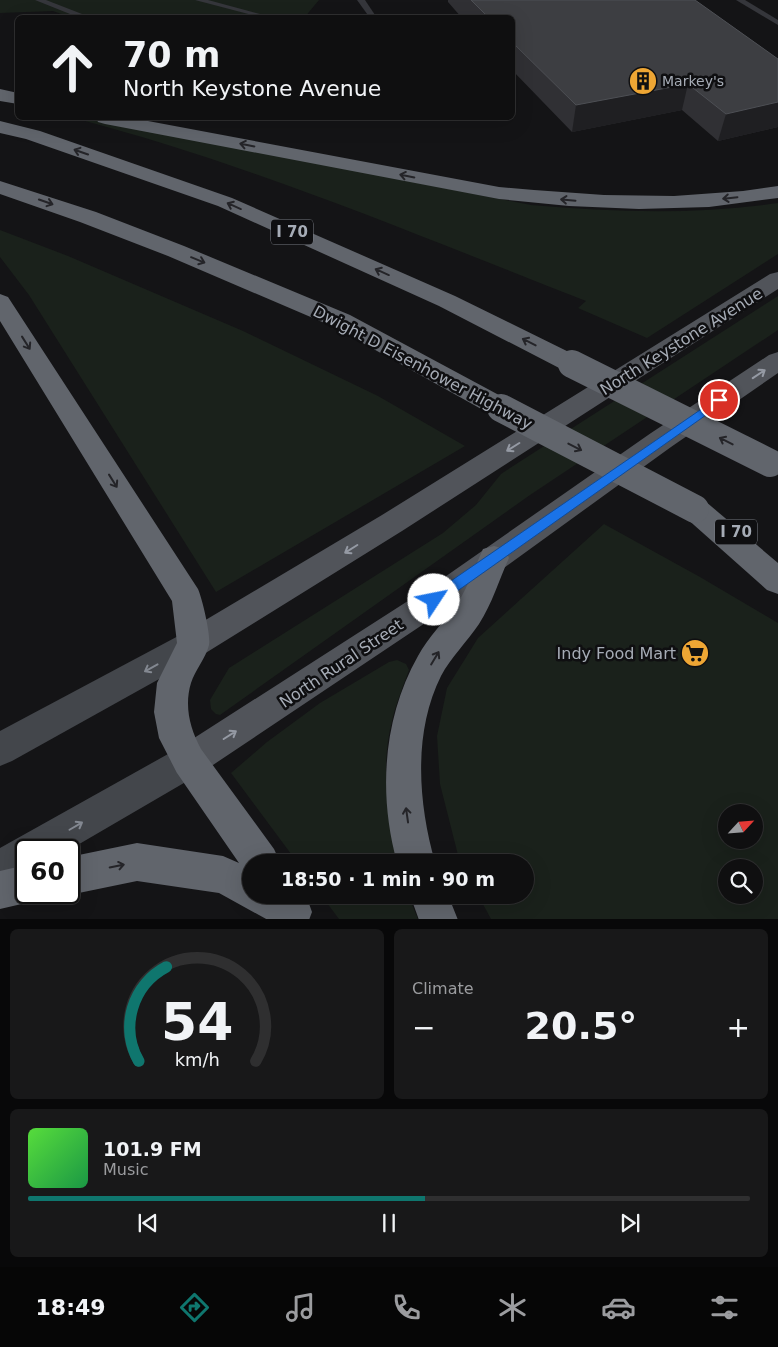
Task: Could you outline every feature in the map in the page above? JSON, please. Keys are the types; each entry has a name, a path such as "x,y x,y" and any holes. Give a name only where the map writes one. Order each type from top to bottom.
{"highway":[{"path":"0,95 15,98"},
{"path":"116,120 499,193 537,198 588,202 669,203 778,192"},
{"name":"I 70","path":"0,127 34,136 225,202 447,301 774,465"},
{"name":"Dwight D Eisenhower Highway","path":"0,187 88,217 176,251 342,321 501,408 778,554"},
{"path":"0,302 187,598 193,644 174,683 171,712 176,738 189,761 255,854"},
{"path":"695,509 778,581"},
{"path":"414,854 404,792 403,758 408,726 427,671 444,643 470,610 494,558"},
{"path":"80,874 137,862 223,875 242,885"},
{"path":"0,890 15,887"},
{"path":"432,904 438,919"}],"main road":[{"name":"North Keystone Avenue","path":"193,644 302,579 778,279"},
{"name":"North Rural Street","path":"52,839 189,761 286,700 778,361"},
{"path":"0,749 193,644"},
{"path":"0,869 15,860"}],"lane":[{"path":"39,0 78,14"},
{"path":"199,0 256,14"},
{"path":"361,0 372,15"},
{"path":"740,0 778,23"}],"shaded area":[{"path":"0,0 319,0 306,15 64,15 53,11 0,13"},
{"path":"81,120 96,120 531,205 624,211 685,211 778,203 778,254 647,338 578,308 586,301 333,202 140,136"},
{"path":"0,230 68,256 243,331 378,396 465,446 216,592 29,295 0,257"},
{"path":"778,296 778,330 530,495 220,715 211,709 210,700 229,668 443,533 476,505 501,474"},
{"path":"604,524 778,623 778,919 491,919 483,904 534,904 534,854 458,854 440,784 437,736 447,688 478,638"},
{"path":"397,660 406,664 409,670 394,714 386,756 387,792 396,854 291,854 231,773 267,742 320,703 389,662"},
{"path":"328,904 412,904 418,919 339,919"}],"building":[{"name":"Markey's","path":"471,0 695,0 778,59 778,102 726,114 688,84 576,105 515,45 515,15 486,15"}],"place":[{"name":"Markey's","path":"643,81"},
{"name":"Indy Food Mart","path":"695,653"}],"route":[{"path":"434,600 719,400"}]}
